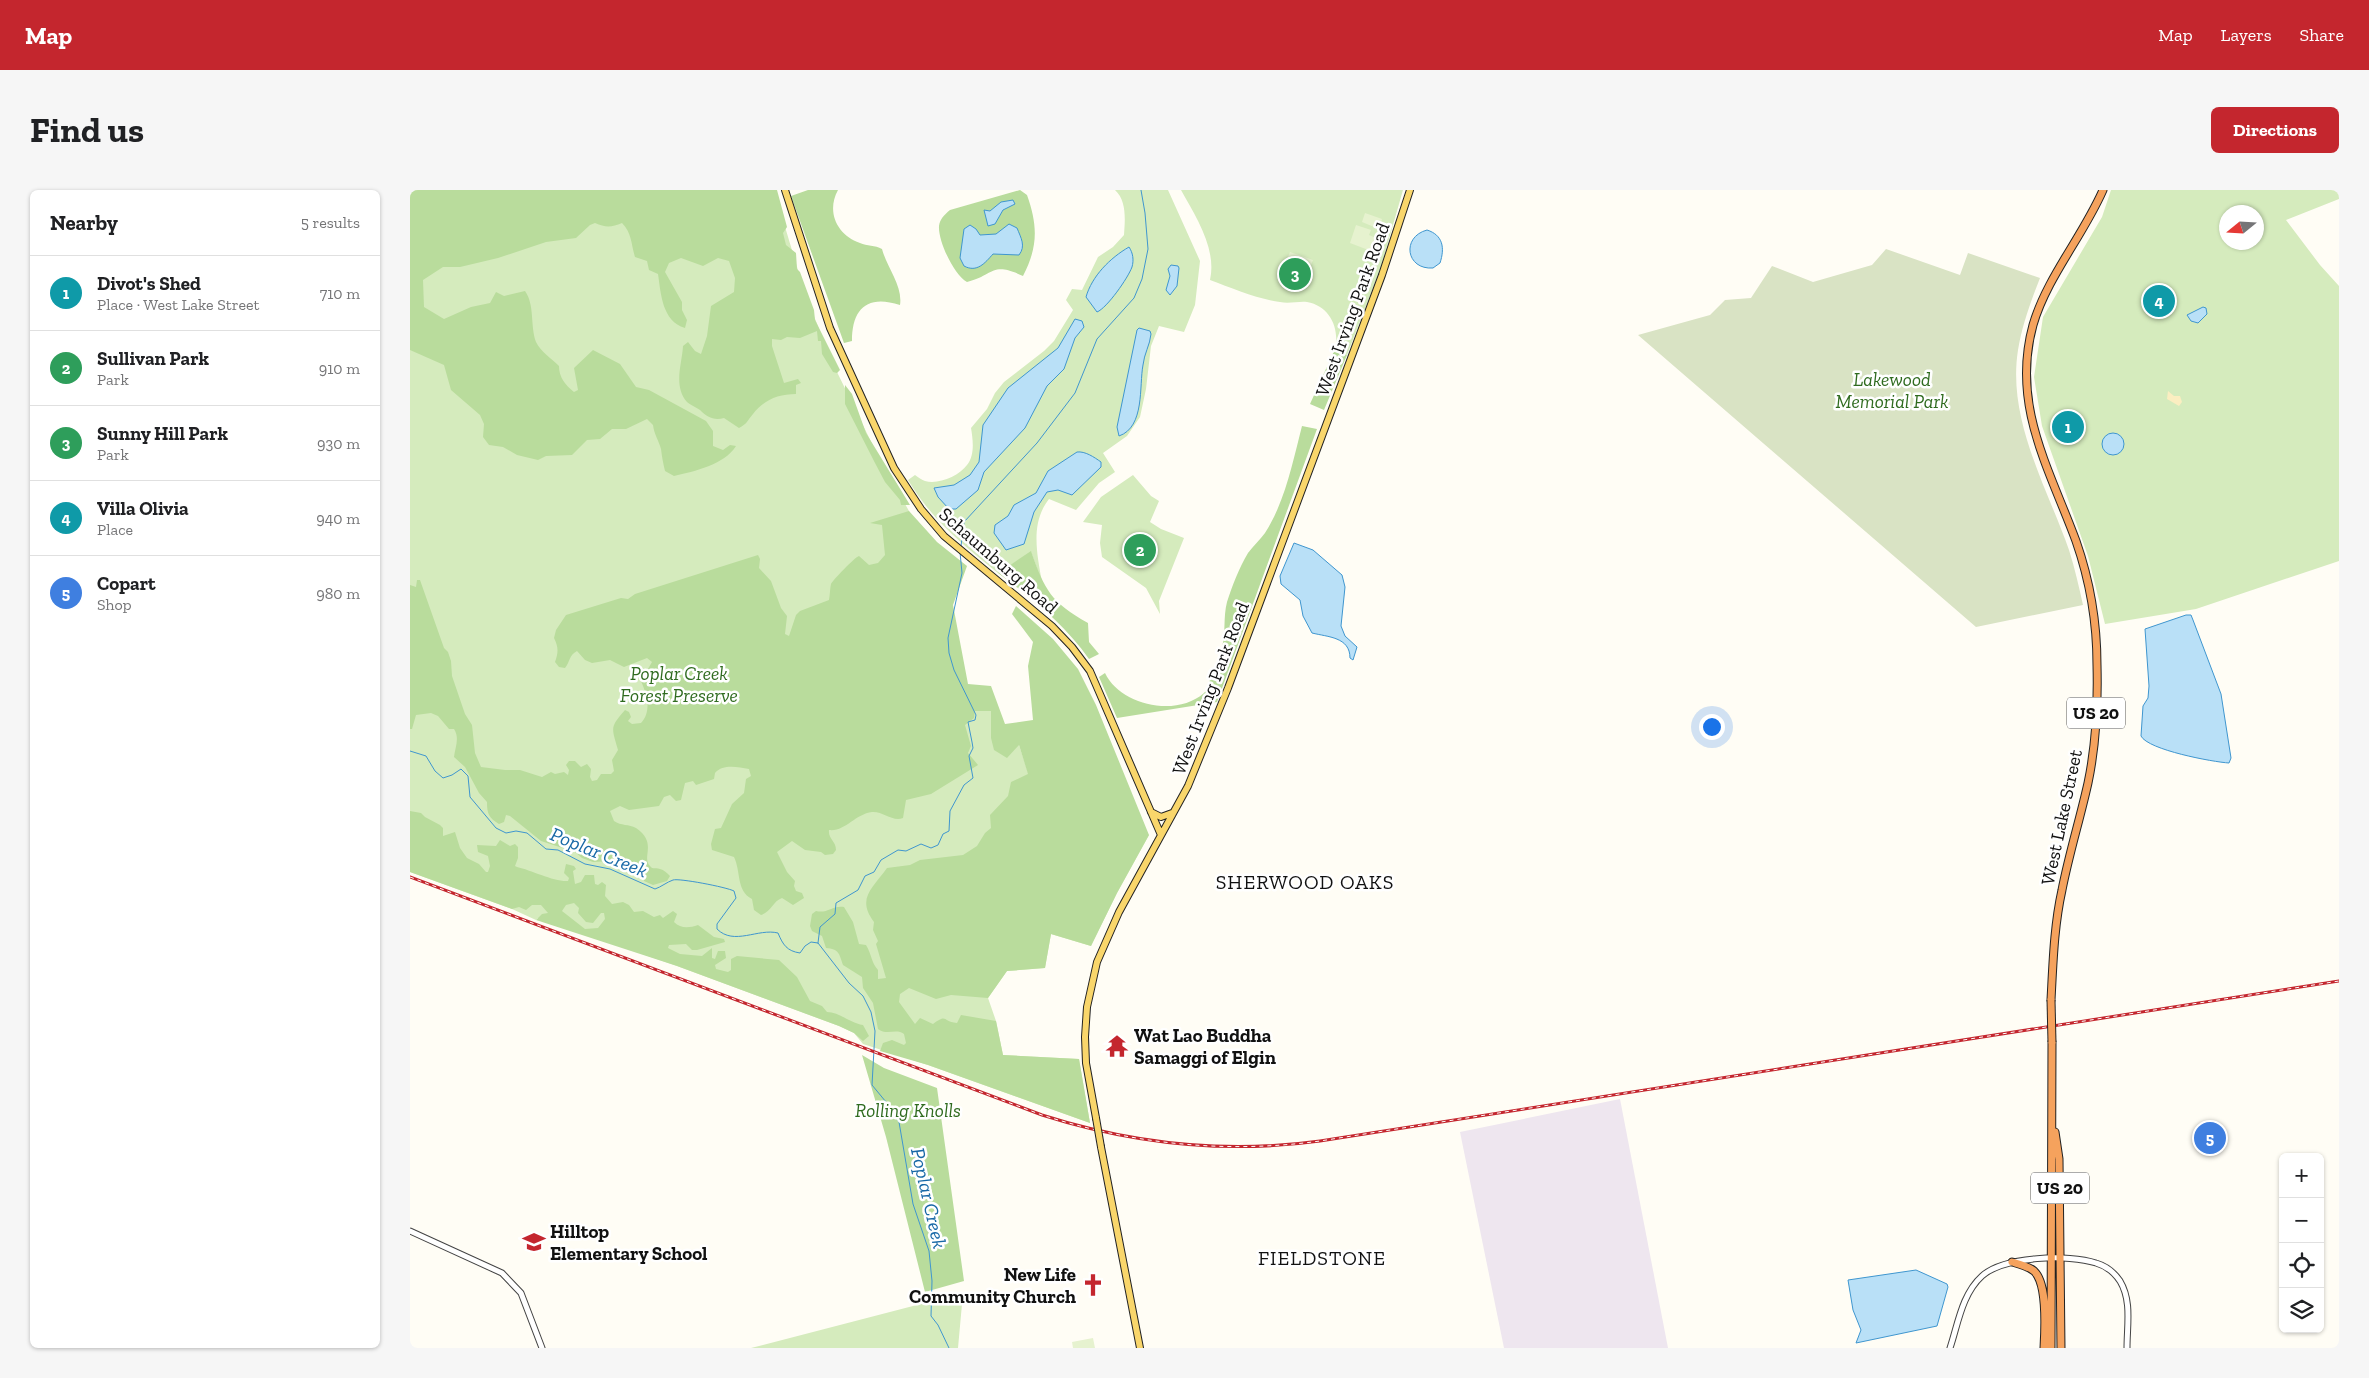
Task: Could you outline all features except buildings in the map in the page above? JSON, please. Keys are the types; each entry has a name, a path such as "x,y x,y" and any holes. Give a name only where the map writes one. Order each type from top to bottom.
{"highway":[{"name":"West Lake Street","path":"2050,1258 2053,1119 2051,1000 2054,946 2060,898 2092,759 2096,719 2096,628 2086,573 2034,433 2026,381 2027,356 2038,310 2053,280 2084,229 2103,190"},
{"name":"West Lake Street","path":"2053,1119 2059,1159 2061,1259"},
{"name":"US 20","path":"2050,1258 2051,1348"},
{"name":"US 20","path":"2061,1259 2061,1348"},
{"path":"2012,1262 2034,1271 2040,1280 2044,1294 2044,1348"}],"main road":[{"name":"Schaumburg Road","path":"785,190 830,328 894,468 921,509 944,536 1052,626 1072,647 1090,671 1161,834"},
{"name":"West Irving Park Road","path":"1140,1348 1086,1063 1087,1007 1090,992 1097,962 1114,924 1188,786 1234,671 1382,275 1410,190"},
{"path":"1151,812 1164,817 1173,812"}],"street":[{"path":"410,1231 502,1273 521,1293 542,1348"},
{"path":"1950,1348 1970,1290 1988,1271 2012,1262 2050,1258 2096,1262 2108,1268 2119,1279 2128,1302 2127,1348"}],"shaded area":[{"path":"1620,1099 1668,1348 1504,1348 1460,1132"}],"green space":[{"name":"Poplar Creek Forest Preserve","path":"410,190 774,190 806,297 837,372 880,460 909,511 927,580 975,711 992,711 991,738 1019,745 1028,772 1149,835 1117,893 1091,946 1051,934 1045,968 1007,971 988,998 996,1021 1003,1055 1079,1059 1090,1123 928,1065 863,1044 854,1033 839,1026 677,966 538,918 536,920 512,909 410,872"},
{"path":"410,190 777,190 787,227 783,233 786,245 796,253 797,269 800,272 814,310 815,320 840,370 837,373 833,372 822,354 821,341 818,341 817,331 800,338 772,339 772,346 784,383 798,379 801,383 796,385 796,394 783,395 767,402 757,409 745,424 739,428 724,418 714,419 708,416 687,402 680,389 679,375 683,346 688,342 695,351 701,354 707,336 711,306 734,292 735,278 729,261 718,258 703,266 681,258 669,263 665,272 682,302 682,310 687,320 685,328 677,324 667,313 658,274 649,270 647,261 635,257 629,235 622,223 602,226 595,223 590,225 576,238 546,242 498,258 460,267 443,267 423,280 424,307 444,319 471,307 490,303 496,292 504,296 525,291 530,303 536,342 543,352 559,366 563,380 574,392 578,390 574,368 593,350 620,364 636,387 649,390 706,421 713,431 713,446 723,450 730,445 736,446 731,453 717,463 674,476 665,471 661,449 653,425 647,419 626,429 612,429 600,439 587,440 572,455 546,456 538,460 517,455 503,447 489,445 483,437 484,424 480,415 451,390 444,365 410,350"},
{"path":"808,190 838,190 833,206 836,222 840,229 852,239 882,249 897,284 900,305 879,301 864,307 858,313 855,320 852,341 844,343 791,196"},
{"path":"1020,190 1027,195 1035,227 1032,255 1023,276 999,269 967,282 952,265 944,248 939,232 941,219 950,210"},
{"path":"1115,190 1168,190 1200,261 1195,305 1184,332 1159,326 1151,346 1146,389 1140,417 1127,436 1103,453 1115,472 1099,483 1076,510 1049,499 1043,508 1039,518 1036,539 1042,582 1031,552 998,573 949,531 927,507 908,480 915,475 925,481 942,481 959,473 970,461 973,442 971,428 987,409 995,393 1004,382 1054,341 1073,310 1066,300 1072,289 1082,290 1098,257 1113,247 1124,235 1125,217 1122,200"},
{"path":"1181,190 1403,190 1381,267 1347,355 1335,349 1336,334 1332,320 1322,308 1315,304 1271,301 1210,280 1211,257 1208,245 1199,222"},
{"path":"2111,190 2339,190 2339,199 2286,220 2320,265 2339,286 2339,561 2196,609 2105,624 2088,556 2042,426 2034,377 2043,317 2102,217"},
{"path":"1365,213 1382,219 1379,229 1362,222"},
{"path":"1356,225 1371,230 1369,235 1376,238 1371,251 1350,243"},
{"name":"Lakewood Memorial Park","path":"1886,249 1960,275 1968,253 2040,278 2024,322 2018,350 2016,376 2018,402 2031,453 2069,550 2083,605 1976,627 1638,335 1710,315 1725,300 1751,298 1772,266 1813,282 1872,265"},
{"path":"1290,252 1313,260 1305,280 1282,272"},
{"path":"1335,349 1347,355 1324,410 1310,404"},
{"path":"845,385 852,394 866,433 910,505 901,505 900,500 885,482 845,404"},
{"path":"1302,426 1317,429 1217,702 1117,718 1099,677 1105,673 1112,684 1123,693 1136,700 1150,704 1164,706 1179,705 1192,701 1206,690 1222,647 1226,608 1231,590 1248,553 1265,533 1278,508 1288,481"},
{"path":"1133,475 1151,496 1159,501 1150,522 1161,529 1184,538 1159,601 1160,614 1146,588 1102,557 1100,543 1102,525 1083,522 1101,497"},
{"path":"909,511 937,542 967,566 953,605 968,684 991,686 1005,724 1033,720 1028,666 1033,642 1012,614 1016,606 1053,639 1078,669 1096,705 1149,835 1117,893 1091,946 1051,934 1045,968 1007,971 988,998 951,995 936,999 909,988 900,994 899,1002 915,1024 920,1018 933,1024 941,1019 957,1023 961,1015 996,1021 1003,1055 1079,1059 1090,1123 928,1065 880,1051 883,1043 892,1040 904,1045 906,1043 904,1034 901,1032 885,1032 878,1029 873,1003 863,988 862,977 843,965 838,952 834,949 826,948 822,936 812,931 810,926 812,914 816,911 820,912 844,907 853,922 859,944 866,945 878,970 878,979 886,978 876,944 878,941 873,930 874,922 866,906 868,894 872,888 887,868 910,865 920,860 963,855 977,846 985,833 991,828 990,815 1008,796 1011,782 1028,774 1019,745 1007,758 994,750 991,738 991,711 975,711 974,718 965,725 971,746 968,753 978,765 931,794 906,800 903,818 895,819 872,812 860,816 845,826 829,830 836,847 833,854 825,855 821,852 805,850 792,841 777,852 787,872 795,881 796,891 802,893 804,898 793,905 782,898 761,915 754,910 752,899 743,891 734,857 712,850 711,844 715,829 721,828 732,804 744,793 746,779 751,776 749,769 726,767 715,773 714,779 696,785 693,781 685,783 681,800 676,801 670,795 664,797 659,806 629,810 620,806 610,811 614,821 636,828 643,834 648,844 647,858 650,866 663,870 670,876 667,881 653,885 644,881 643,873 627,870 612,861 593,862 582,858 575,852 541,841 510,816 506,815 504,822 499,824 489,815 487,802 479,793 465,767 454,757 457,739 454,729 449,729 438,716 431,713 416,715 412,729 410,729 410,585 416,587 417,580 420,580 444,648 448,652 452,676 465,714 472,725 475,753 481,767 520,770 542,777 551,772 555,774 564,772 568,775 569,770 566,765 569,761 575,761 581,767 587,764 591,769 590,777 592,781 597,780 601,774 611,774 614,771 612,760 618,750 613,728 620,716 625,710 629,712 631,717 628,721 632,724 641,723 644,718 647,703 641,681 652,662 647,658 624,667 610,660 592,663 585,660 577,651 572,654 565,668 559,667 555,662 558,650 554,638 556,630 566,615 621,598 628,599 635,594 758,555 760,559 759,568 771,581 781,608 787,616 785,634 789,636 796,615 800,611 829,600 831,584 853,560 859,556 869,565 878,563 885,555 882,525 870,523"},
{"path":"1031,551 1045,586 1057,602 1088,623 1089,642 1099,654 1089,659 1069,634 1047,613 998,573"},
{"path":"410,811 421,813 440,825 443,828 443,836 455,832 460,848 467,858 479,864 486,872 488,872 490,866 488,856 478,852 477,845 496,846 500,840 510,846 515,844 518,847 518,858 515,866 517,867 556,880 568,881 569,878 564,873 566,864 574,866 576,869 573,871 575,884 581,882 585,875 594,875 595,884 598,885 602,882 606,885 605,896 612,904 623,902 629,905 634,912 643,911 654,917 660,915 663,918 673,911 677,914 674,922 679,926 691,927 698,925 714,937 724,939 725,942 697,950 692,950 686,944 669,945 668,948 680,954 702,956 712,948 712,958 715,959 718,951 725,951 726,958 715,965 716,969 728,972 731,970 731,959 737,956 779,960 797,977 810,1001 822,1006 827,1012 863,1025 869,1036 863,1041 854,1033 839,1026 677,966 536,920 542,914 548,913 541,905 532,905 526,910 519,907 512,909 410,872","holes":["574,903 579,908 578,913 586,922 593,923 601,913 604,913 605,919 598,928 585,929 562,911 566,905"]},
{"name":"Rolling Knolls","path":"862,1055 884,1068 937,1088 964,1281 925,1292 886,1137"},
{"path":"963,1293 958,1348 751,1348"},
{"path":"1093,1338 1095,1348 1073,1348 1072,1342"}],"sand":[{"path":"2168,391 2174,396 2180,396 2182,402 2179,406 2167,399"}],"water":[{"path":"1013,200 1015,204 1003,210 995,224 988,226 984,210 990,211 1001,202"},
{"path":"1009,224 1017,228 1021,239 1022,248 1019,255 993,254 984,264 977,268 964,266 960,258 964,229 970,225 980,235 996,234"},
{"path":"1427,230 1436,235 1442,247 1440,263 1433,268 1417,264 1412,259 1410,252 1413,239"},
{"path":"1129,247 1133,259 1130,272 1111,299 1097,312 1086,297 1089,289 1103,268 1115,256"},
{"path":"1171,265 1178,266 1179,268 1177,286 1170,295 1166,290 1170,276 1168,269"},
{"path":"2203,307 2206,308 2207,314 2198,323 2191,321 2187,315"},
{"path":"1075,319 1082,321 1084,327 1075,338 1064,369 1047,386 1025,428 984,472 978,490 956,509 949,509 938,497 934,488 954,485 970,475 979,462 983,425 1008,388 1058,348"},
{"path":"1139,328 1150,331 1151,334 1144,361 1139,405 1133,424 1119,436 1117,427 1137,330"},
{"path":"2109,433 2117,433 2124,440 2124,448 2117,455 2109,455 2102,448 2102,440"},
{"path":"1077,452 1086,453 1095,458 1101,462 1101,467 1072,495 1058,490 1047,492 1034,512 1024,544 1006,550 994,533 995,525 1008,516 1014,505 1036,493 1048,471"},
{"path":"1294,543 1313,550 1342,575 1345,587 1341,626 1345,636 1357,647 1353,660 1350,658 1349,651 1342,642 1331,637 1312,633 1303,616 1300,600 1281,584 1280,576"},
{"path":"2191,615 2221,694 2231,758 2229,763 2196,758 2168,750 2155,746 2141,736 2143,706 2148,698 2149,686 2145,629"},
{"path":"1916,1270 1947,1284 1948,1287 1937,1326 1856,1343 1861,1330 1853,1310 1848,1280"}],"waterway":[{"path":"961,546 964,522 1037,443 1075,393 1097,339 1134,298 1142,279 1148,249 1141,190"},
{"path":"818,943 820,927 835,914 836,903 858,890 865,876 874,872 881,860 898,850 906,851 921,844 931,848 938,845 943,834 949,831 950,811 964,785 973,778 969,756 973,748 968,722 975,720 976,715 954,670 949,653 948,638 962,573 960,552"},
{"name":"Poplar Creek","path":"410,751 426,756 435,771 443,778 461,769 468,776 470,797 496,828 506,833 516,831 527,833 546,849 558,850 585,864 610,869 655,889 673,880 677,880 703,883 734,891 736,898 717,924 717,929 724,934 738,936 770,932 778,933 786,947 800,953 811,942 818,943 849,983 863,996 871,1012 875,1031 872,1085 891,1108 899,1122 913,1204 929,1251 932,1281 931,1316 938,1325 949,1348"}],"railway":[{"path":"410,877 1042,1115 1110,1133 1179,1144 1214,1146 1285,1145 1320,1141 2339,981"}],"place":[{"name":"Sunny Hill Park","path":"1295,274"},
{"name":"Villa Olivia","path":"2159,301"},
{"name":"Divot's Shed","path":"2068,427"},
{"name":"Sullivan Park","path":"1140,550"},
{"name":"Wat Lao Buddha Samaggi of Elgin","path":"1117,1046"},
{"name":"Copart","path":"2210,1138"},
{"name":"Hilltop Elementary School","path":"534,1242"},
{"name":"New Life Community Church","path":"1093,1285"}],"district":[{"name":"SHERWOOD OAKS","path":"1305,882"},
{"name":"FIELDSTONE","path":"1322,1258"}]}
